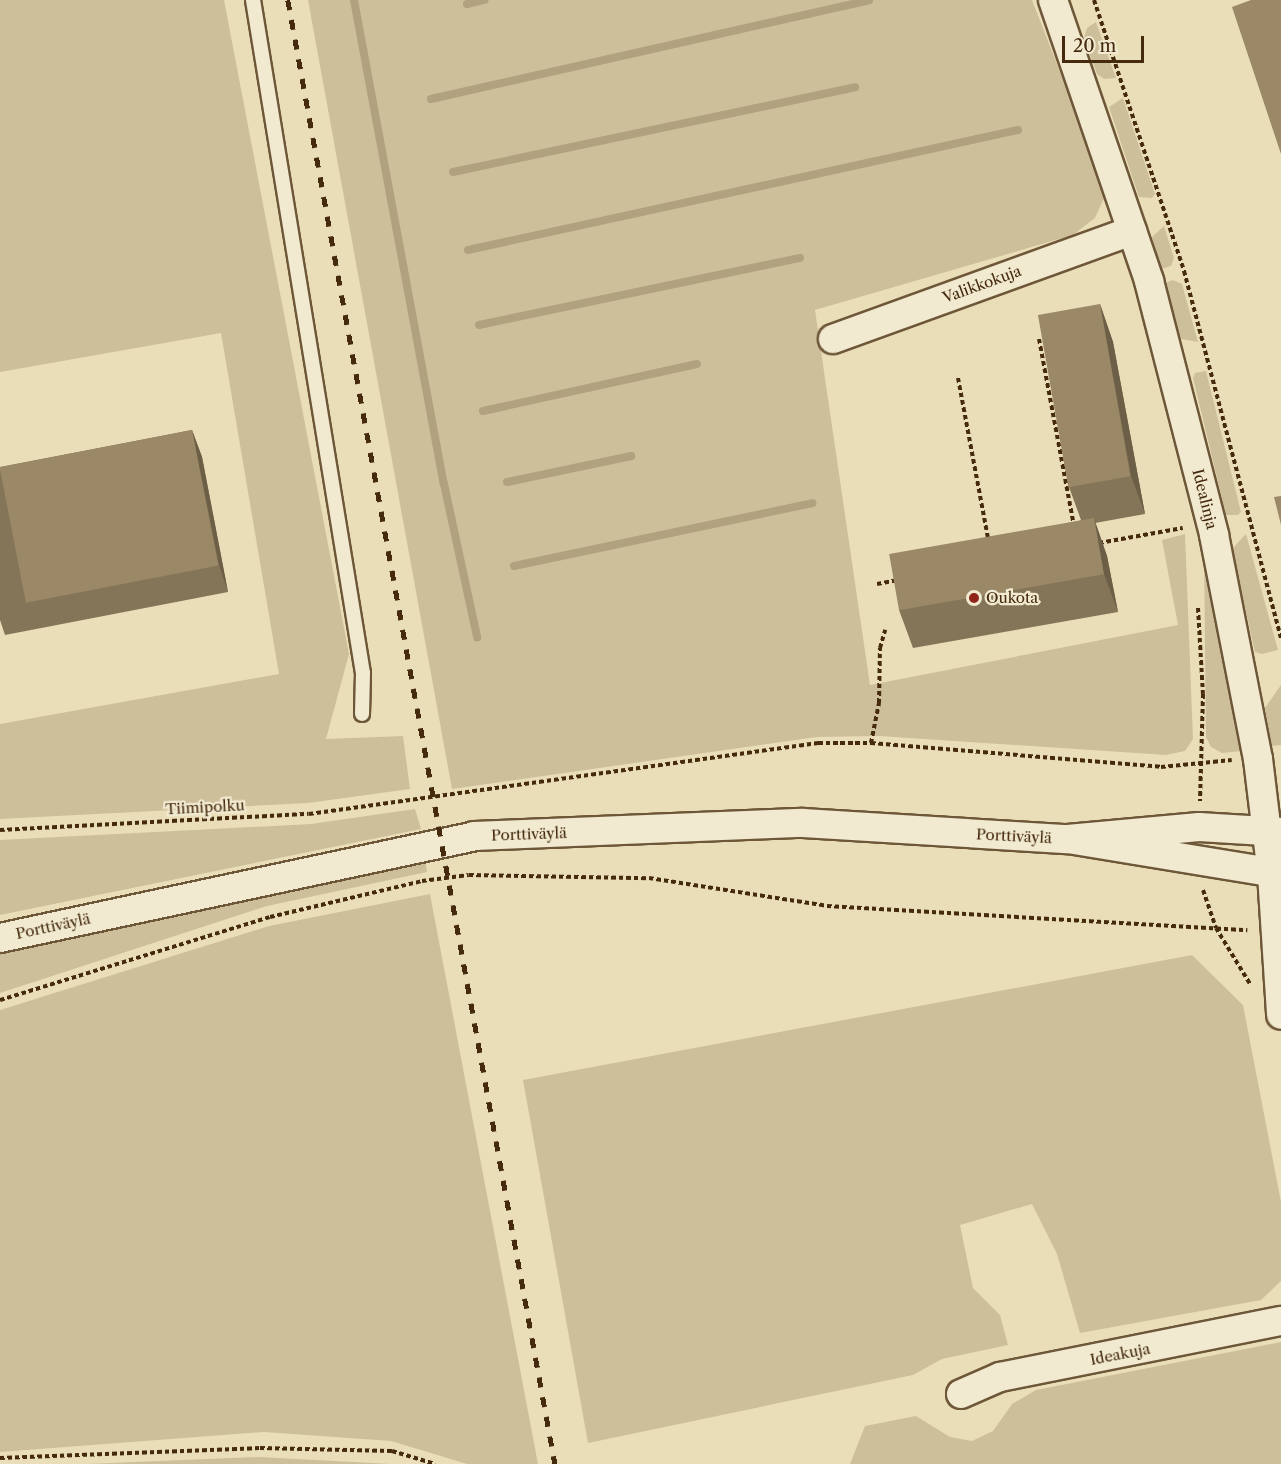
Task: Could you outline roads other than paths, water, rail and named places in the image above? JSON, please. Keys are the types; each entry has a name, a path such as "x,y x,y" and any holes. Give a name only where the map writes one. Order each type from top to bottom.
{"street":[{"name":"Idealinja","path":"1053,0 1149,280 1215,535 1274,831 1276,874 1273,932 1279,1003"},
{"name":"Valikkokuja","path":"833,339 1132,231"},
{"name":"Porttiväylä","path":"0,938 474,836 803,823 1068,839 1199,863 1276,874"},
{"name":"Porttiväylä","path":"1068,839 1199,827 1274,831"},
{"name":"Ideakuja","path":"961,1394 1000,1377 1281,1321"}],"lane":[{"path":"253,0 363,673 362,714"}],"waterway":[{"path":"354,0 444,484 477,637"},
{"path":"467,4 485,0"},
{"path":"431,99 869,0"},
{"path":"453,172 855,87"},
{"path":"468,250 1018,130"},
{"path":"479,325 800,258"},
{"path":"483,411 697,364"},
{"path":"507,482 631,456"},
{"path":"514,566 812,503"}],"railway":[{"path":"288,0 555,1464"}],"place":[{"name":"Oukota","path":"974,598"}]}
